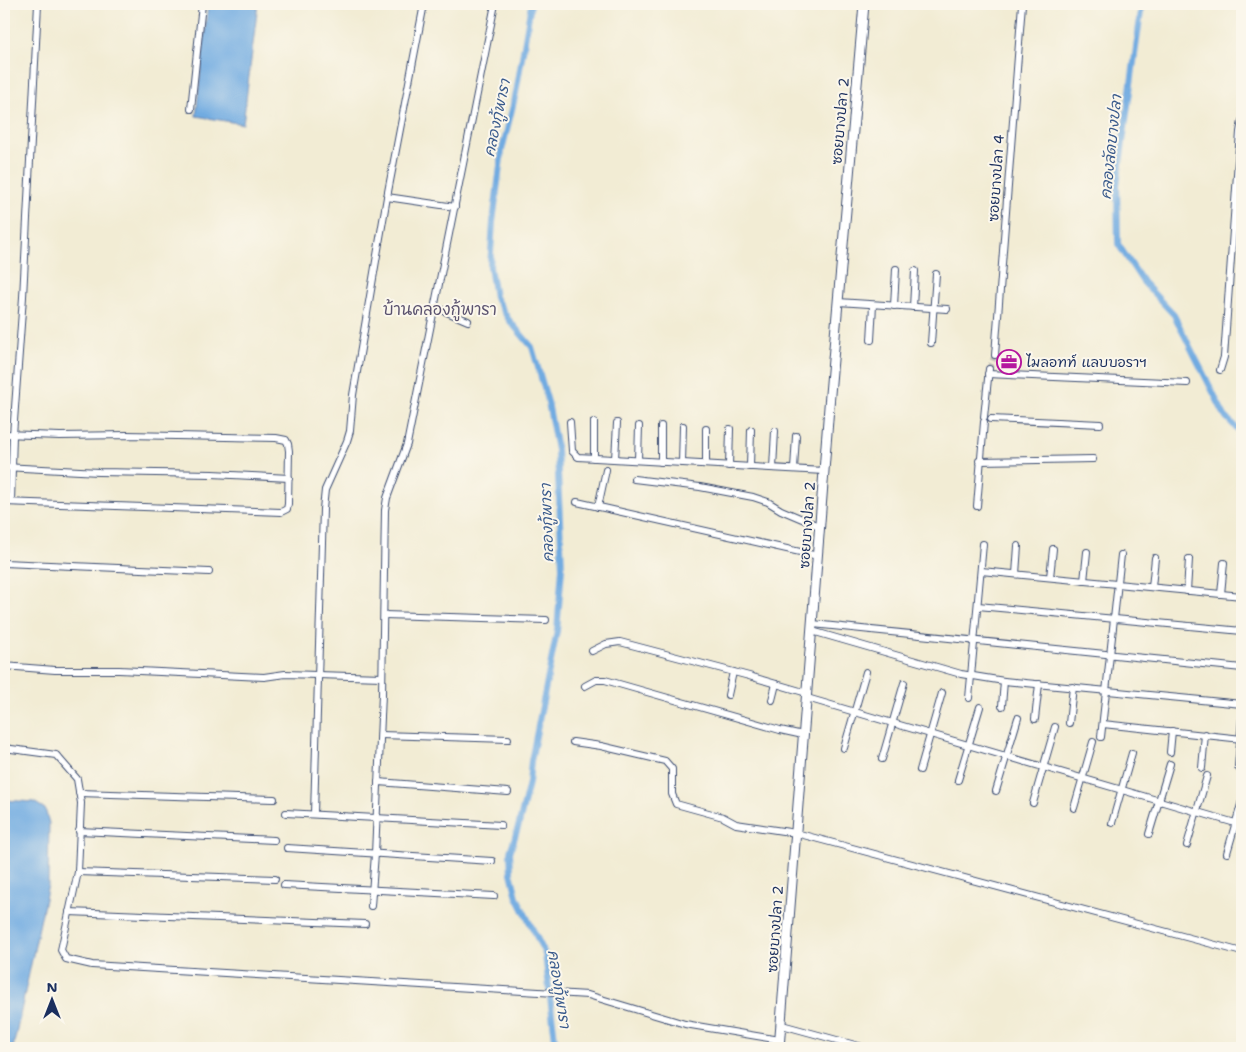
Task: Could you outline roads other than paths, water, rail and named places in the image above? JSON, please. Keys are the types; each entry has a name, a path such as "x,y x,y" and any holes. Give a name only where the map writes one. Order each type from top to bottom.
{"street":[{"path":"4,434 13,435 60,436 137,435 282,438 288,444 289,478 287,509 281,512 8,502 12,467 13,435 23,297 38,4"},
{"path":"191,109 202,4"},
{"path":"314,814 323,509 326,490 350,431 353,395 387,197 424,4"},
{"path":"371,906 381,736 386,504 407,444 495,4"},
{"name":"ซอยบางปลา 2","path":"780,1044 824,471 864,4"},
{"name":"ซอยบางปลา 4","path":"995,355 1022,4"},
{"path":"1220,370 1224,357 1242,121"},
{"path":"387,197 455,208"},
{"path":"894,306 896,269"},
{"path":"913,307 915,271"},
{"path":"931,343 936,274"},
{"path":"838,302 947,309"},
{"path":"871,340 873,304"},
{"path":"435,307 468,321"},
{"path":"977,506 979,461 986,420 988,371 1187,383"},
{"path":"986,420 1100,424"},
{"path":"570,422 574,455 578,457 824,471"},
{"path":"594,422 594,458"},
{"path":"615,459 616,424"},
{"path":"638,460 639,426"},
{"path":"661,426 661,462"},
{"path":"682,463 683,426"},
{"path":"706,429 706,464"},
{"path":"729,466 730,429"},
{"path":"750,467 751,430"},
{"path":"773,468 775,431"},
{"path":"794,469 796,436"},
{"path":"979,461 1093,459"},
{"path":"4,467 289,478"},
{"path":"598,507 606,470"},
{"path":"634,478 700,487 753,497 821,526"},
{"path":"577,502 818,556"},
{"path":"968,698 983,544"},
{"path":"1016,574 1018,546"},
{"path":"1050,577 1053,549"},
{"path":"1084,581 1087,552"},
{"path":"1101,737 1121,555"},
{"path":"1152,587 1155,558"},
{"path":"1187,591 1189,559"},
{"path":"4,563 209,572"},
{"path":"1221,594 1224,563"},
{"path":"981,571 1242,596"},
{"path":"978,606 1242,631"},
{"path":"384,615 546,620"},
{"path":"832,637 833,626"},
{"path":"813,628 833,626 1242,668"},
{"path":"813,628 832,637 970,675 1004,681 1242,704"},
{"path":"592,651 606,644 620,642 733,672 776,684 855,712 1239,824"},
{"path":"4,666 55,670 119,670 264,677 285,674 382,677"},
{"path":"728,695 733,672"},
{"path":"844,748 866,672"},
{"path":"585,686 596,680 605,680 803,735"},
{"path":"1002,706 1004,681"},
{"path":"882,759 904,683"},
{"path":"772,700 776,684"},
{"path":"1035,719 1039,684"},
{"path":"1069,723 1073,687"},
{"path":"920,770 942,693"},
{"path":"958,780 980,706"},
{"path":"996,791 1018,718"},
{"path":"1242,718 1238,768 1242,772"},
{"path":"1103,724 1241,739"},
{"path":"1033,803 1055,728"},
{"path":"1170,752 1172,731"},
{"path":"1202,768 1205,734"},
{"path":"381,736 508,739"},
{"path":"574,742 601,746 668,762 673,773 672,798 679,805 723,818 736,824 796,833 1242,952"},
{"path":"1074,808 1093,742"},
{"path":"4,748 56,756 77,779 81,803 78,872 61,950 66,959 92,965 588,995 685,1024 780,1044"},
{"path":"1112,823 1132,753"},
{"path":"1149,834 1170,764"},
{"path":"1187,845 1208,776"},
{"path":"378,782 508,792"},
{"path":"79,793 274,799"},
{"path":"1227,853 1239,824 1242,801"},
{"path":"286,813 501,825"},
{"path":"79,832 274,840"},
{"path":"288,848 492,861"},
{"path":"78,872 275,878"},
{"path":"284,885 494,896"},
{"path":"69,912 365,924"},
{"path":"782,1025 866,1048"}],"water":[{"path":"208,4 258,4 243,124 196,116"},
{"path":"4,800 34,802 45,809 49,823 48,885 13,1048 4,1048"}],"waterway":[{"name":"คลองกู้พารา","path":"531,4 516,93 502,150 493,222 490,267 495,297 509,320 532,347 548,402 557,450 562,568 557,631 531,761 529,783 510,852 511,873 517,897 545,954 556,1048"},
{"name":"คลองลัดบางปลา","path":"1142,4 1117,185 1118,244 1143,282 1174,315 1225,416 1242,434"}],"tunnel":[{"path":"989,369 995,355"}],"place":[{"name":"ไมลอทท์ แลบบอราฯ","path":"1009,362"}],"district":[{"name":"บ้านคลองกู้พารา","path":"440,309"}]}
